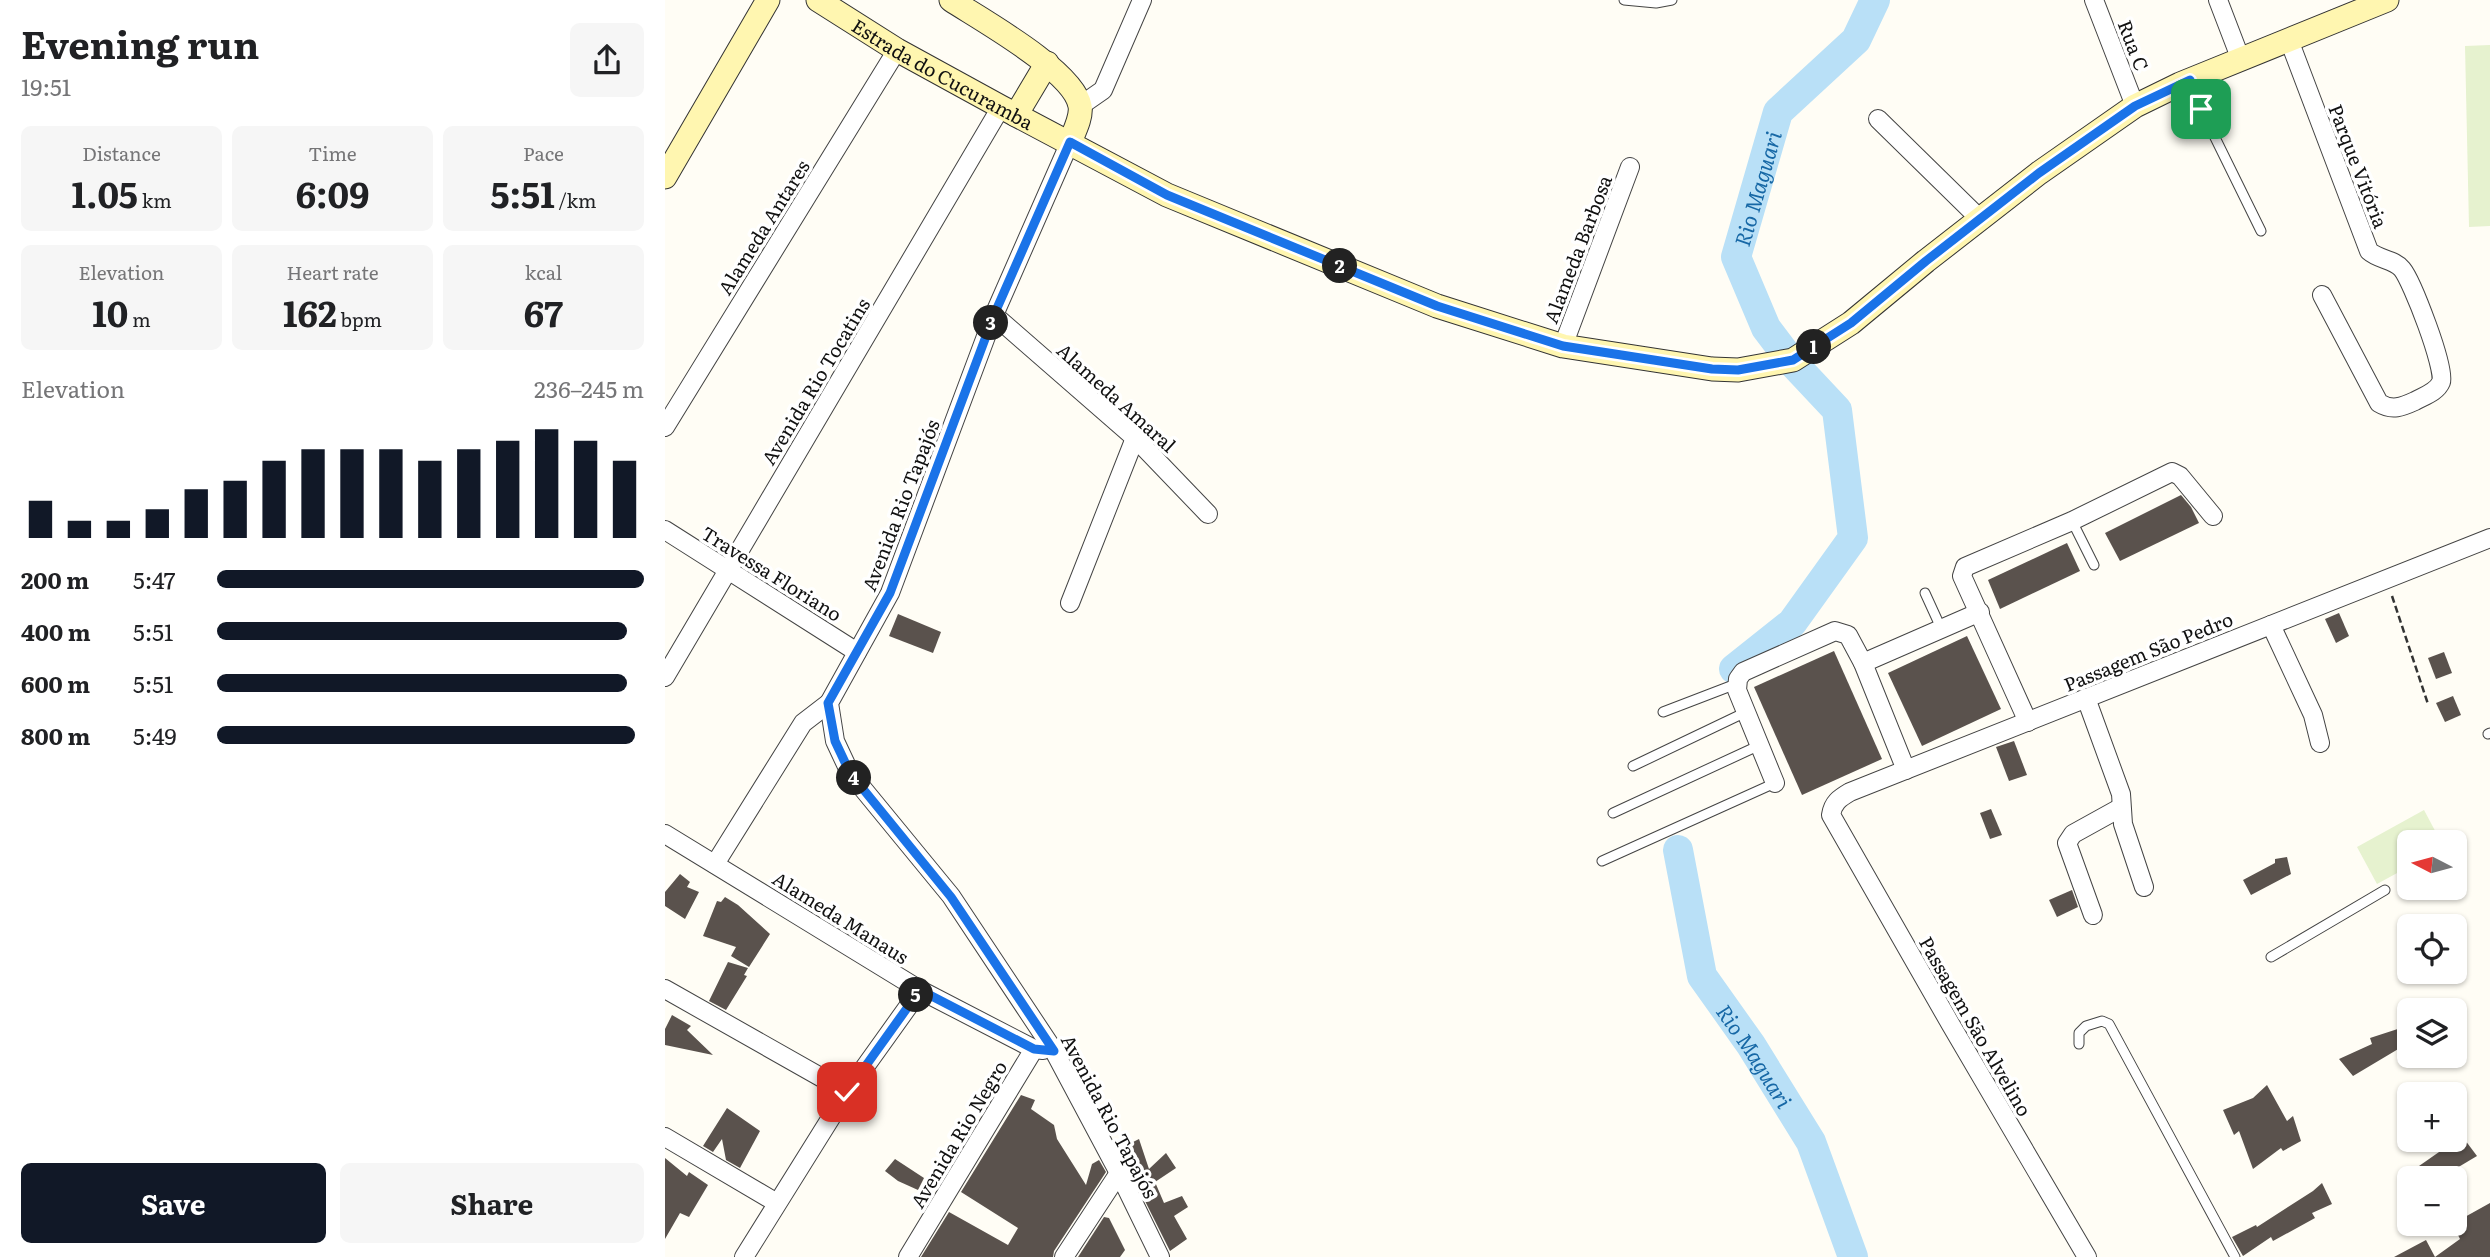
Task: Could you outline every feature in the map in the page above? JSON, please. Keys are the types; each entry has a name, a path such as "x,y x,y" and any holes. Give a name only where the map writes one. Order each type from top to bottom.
{"main road":[{"path":"665,177 768,0"},
{"name":"Estrada do Cucuramba","path":"818,0 897,50 1167,195 1437,306 1563,346 1712,369 1738,370 1787,362 1851,323 1980,219"},
{"path":"951,0 1047,63 1072,89 1080,106 1079,120 1070,142"},
{"path":"1980,219 2039,173 2135,106 2190,80 2289,40 2352,7 2388,0"},
{"path":"1009,111 1047,63"}],"street":[{"path":"1080,106 1103,90 1142,0"},
{"name":"Rua C","path":"2094,0 2135,106"},
{"path":"2218,0 2241,60"},
{"name":"Parque Vitória","path":"2289,40 2369,251 2374,256 2399,265 2413,290 2441,364 2442,379 2437,388 2402,407 2386,407 2379,403 2322,296"},
{"name":"Alameda Antares","path":"665,427 897,50"},
{"name":"Avenida Rio Tocatins","path":"665,677 728,568 1009,111"},
{"path":"1878,118 1980,219"},
{"name":"Avenida Rio Tapajós","path":"1070,142 994,315 900,571 828,703 835,741 850,773 951,897 1054,1051 1119,1172 1160,1257"},
{"name":"Alameda Barbosa","path":"1563,346 1630,167"},
{"name":"Alameda Amaral","path":"994,315 1135,438 1208,514"},
{"path":"1070,603 1135,438"},
{"path":"2028,722 1962,576 1967,565 2072,521 2172,472 2180,475 2213,516"},
{"name":"Travessa Floriano","path":"665,530 857,652"},
{"name":"Passagem São Pedro","path":"1831,815 1832,807 1838,799 1850,792 2490,538"},
{"path":"1863,663 1980,612"},
{"path":"2271,625 2313,715 2320,743"},
{"path":"1775,783 1736,684 1743,672 1835,631 1848,635 1863,663 1906,770"},
{"path":"2086,698 2121,794 2120,808 2144,887"},
{"path":"715,864 803,723 828,703"},
{"path":"2093,915 2067,843 2073,834 2120,808"},
{"name":"Passagem São Alvelino","path":"1831,815 2087,1257"},
{"name":"Alameda Manaus","path":"665,834 920,990 1034,1049"},
{"path":"665,989 847,1092"},
{"path":"744,1257 847,1092 920,990"},
{"path":"1034,1049 1054,1051"},
{"name":"Avenida Rio Negro","path":"908,1257 1034,1049"},
{"path":"665,1138 777,1203"},
{"path":"1064,1257 1119,1172"}],"lane":[{"path":"1624,0 1656,3 1672,0"},
{"path":"2190,80 2201,109 2261,231"},
{"path":"2072,521 2094,565"},
{"path":"1925,593 1941,628"},
{"path":"1663,712 1736,684"},
{"path":"1633,766 1746,712"},
{"path":"1613,813 1759,745"},
{"path":"1602,861 1775,783"},
{"path":"2271,957 2385,890"},
{"path":"2079,1044 2079,1033 2086,1026 2099,1021 2109,1024 2235,1257"}],"path":[{"path":"2386,579 2428,704"}],"green space":[{"path":"2490,45 2490,226 2469,227 2465,46"},
{"path":"2424,810 2435,830 2397,830 2397,873 2377,884 2357,847"}],"building":[{"path":"2181,495 2199,523 2120,561 2105,533"},
{"path":"2067,543 2080,571 2000,609 1988,580"},
{"path":"2339,613 2349,636 2336,643 2325,619"},
{"path":"898,614 941,632 933,653 889,636"},
{"path":"1967,636 2001,709 1922,746 1888,673"},
{"path":"1834,651 1882,759 1802,795 1754,687"},
{"path":"2444,652 2452,673 2436,679 2428,658"},
{"path":"2453,696 2461,715 2445,722 2436,703"},
{"path":"2014,741 2027,775 2009,781 1996,747"},
{"path":"1991,809 2002,835 1990,839 1980,813"},
{"path":"2287,857 2291,874 2251,895 2243,880 2275,863 2275,859"},
{"path":"680,874 690,882 687,887 699,892 685,919 665,906 665,892"},
{"path":"2072,890 2078,907 2057,917 2049,900"},
{"path":"725,897 770,934 749,967 731,956 736,947 703,936 717,901 721,902"},
{"path":"728,962 748,968 744,975 747,976 726,1010 709,1001"},
{"path":"672,1015 691,1026 687,1030 713,1055 665,1045 665,1029"},
{"path":"2397,1029 2397,1050 2353,1076 2339,1059 2372,1044 2370,1038"},
{"path":"2267,1085 2287,1121 2293,1116 2301,1141 2283,1151 2281,1148 2253,1169 2239,1131 2234,1135 2223,1110 2253,1098"},
{"path":"1021,1095 1035,1100 1031,1109 1054,1125 1057,1139 1086,1185 1092,1164 1099,1160 1106,1172 1054,1251 1053,1257 921,1257 949,1212 1008,1245 1018,1228 961,1192"},
{"path":"727,1108 760,1131 740,1168 726,1160 722,1139 713,1152 703,1146"},
{"path":"1139,1139 1149,1169 1166,1153 1176,1168 1155,1182 1164,1203 1182,1196 1188,1207 1174,1216 1187,1239 1170,1251 1119,1149"},
{"path":"2467,1143 2477,1156 2460,1166 2419,1166 2439,1152 2467,1152"},
{"path":"665,1158 687,1176 689,1172 708,1185 689,1217 680,1213 665,1239"},
{"path":"895,1159 924,1178 918,1190 898,1181 885,1171"},
{"path":"2322,1183 2332,1204 2312,1213 2315,1218 2273,1241 2271,1237 2243,1256 2232,1237 2256,1225 2257,1227"},
{"path":"2490,1203 2490,1257 2435,1257 2460,1239 2458,1236 2467,1236 2467,1216"},
{"path":"1104,1217 1109,1218 1125,1250 1120,1257 1078,1257"},
{"path":"2426,1240 2435,1257 2394,1257"}],"waterway":[{"name":"Rio Maguari","path":"1734,669 1792,623 1853,538 1837,410 1791,361 1766,328 1736,257 1778,112 1856,40 1875,0"},
{"name":"Rio Maguari","path":"1678,850 1702,976 1751,1045 1811,1142 1853,1257"}],"route":[{"path":"847,1092 920,990 1034,1049 1054,1051 951,897 850,773 835,741 828,703 900,571 994,315 1070,142 1167,195 1437,306 1563,346 1712,369 1738,370 1793,360 1851,323 2039,173 2135,106 2190,80 2201,109"}]}
